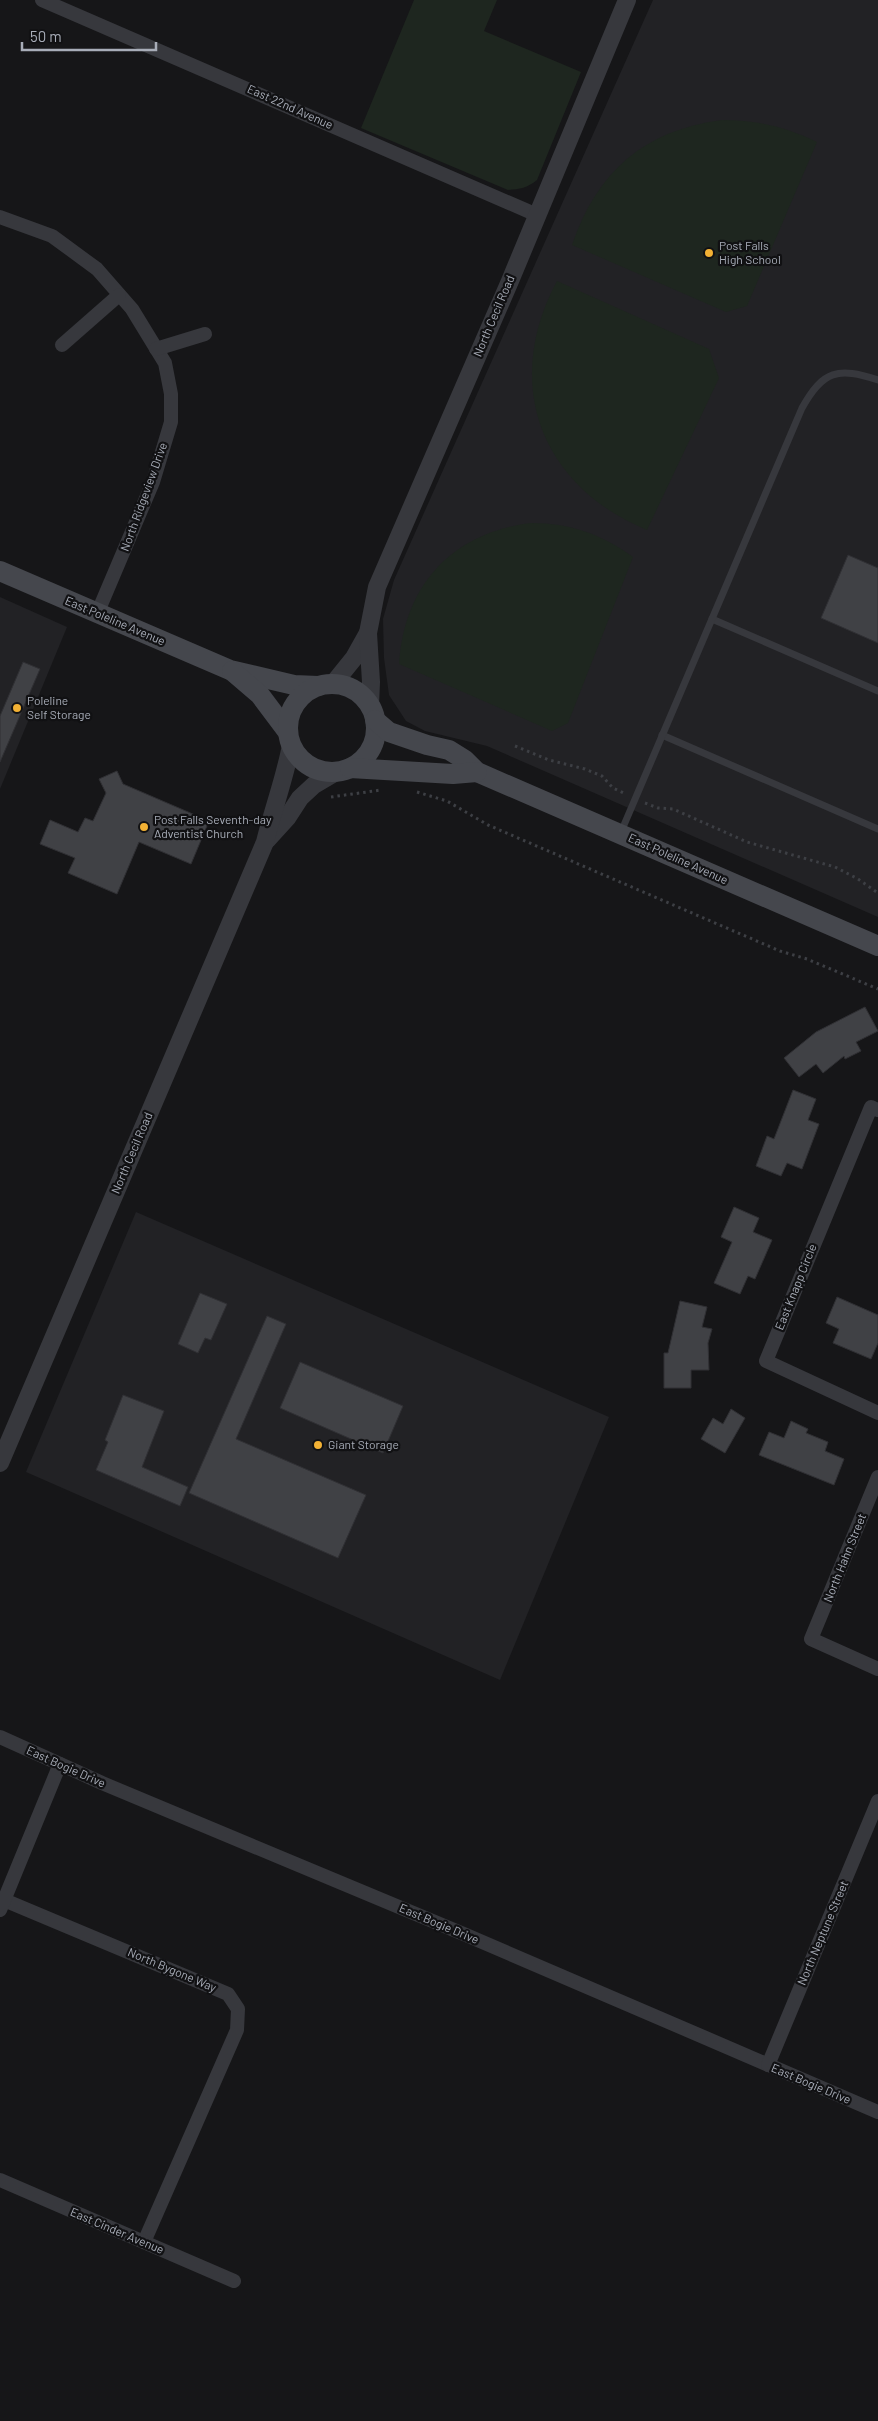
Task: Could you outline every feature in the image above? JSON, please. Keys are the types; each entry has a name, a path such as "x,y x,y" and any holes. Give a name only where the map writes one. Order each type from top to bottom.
{"main road":[{"name":"East Poleline Avenue","path":"0,571 96,614 230,670 294,685 326,685"},
{"name":"East Poleline Avenue","path":"230,670 260,695 289,738"},
{"path":"326,685 347,687 354,691 372,713 375,735 370,749 362,760 343,770 322,771 309,766 298,757 289,738 289,717 295,704 305,693 326,685"},
{"name":"East Poleline Avenue","path":"372,713 389,732 449,750 465,760 477,772 878,946"},
{"name":"East Poleline Avenue","path":"343,770 445,774 477,772"}],"street":[{"name":"East 22nd Avenue","path":"42,0 537,215"},
{"name":"North Cecil Road","path":"372,713 368,633 377,587 627,0"},
{"name":"North Ridgeview Drive","path":"0,217 52,236 97,268 132,309 164,363 166,371 171,394 171,422 152,482 96,614"},
{"path":"62,345 119,295"},
{"path":"156,349 205,334"},
{"name":"North Cecil Road","path":"326,685 354,658 368,633"},
{"name":"North Cecil Road","path":"0,1463 265,842 272,814 282,788 289,738"},
{"name":"North Cecil Road","path":"265,842 287,818 300,798 314,785 343,770"},
{"name":"East Knapp Circle","path":"878,1110 870,1107 766,1361 878,1413"},
{"name":"North Hahn Street","path":"878,1477 811,1639 878,1668"},
{"name":"East Bogie Drive","path":"0,1737 878,2112"},
{"path":"2,1905 60,1764"},
{"name":"North Neptune Street","path":"768,2065 878,1802"},
{"name":"North Bygone Way","path":"2,1905 228,1994 238,2009 237,2030 144,2242"},
{"name":"East Cinder Avenue","path":"0,2180 234,2281"}],"lane":[{"path":"620,834 802,408 812,389 824,378 841,372 857,373 878,380"},
{"path":"712,619 878,691"},
{"path":"662,734 878,829"}],"path":[{"path":"515,746 548,760 585,769 602,776 613,788 658,808 674,809 747,842 835,867 858,878 878,893"},
{"path":"327,798 345,793 386,790"},
{"path":"411,792 447,801 497,829 878,990"}],"shaded area":[{"path":"414,0 497,0 484,31 581,72 537,180 530,185 508,190 361,128"},
{"name":"Post Falls High School","path":"653,0 878,0 878,917 487,746 425,731 406,721 389,695 384,658 383,619 394,580"},
{"path":"722,120 747,121 771,125 817,142 747,306 726,312 572,245 582,219 595,196 610,176 628,158 647,144 670,133 694,125"},
{"path":"557,281 709,349 719,378 647,530 610,511 580,487 557,459 541,427 533,393 533,357 541,319"},
{"path":"531,523 559,525 585,531 609,542 633,557 568,723 552,731 399,664 403,636 411,610 422,587 437,568 456,551 478,538 503,529"},
{"name":"Poleline Self Storage","path":"0,597 67,627 0,789"},
{"name":"Giant Storage","path":"136,1212 609,1417 500,1680 26,1472"}],"building":[{"path":"848,555 878,568 878,643 821,618"},
{"path":"23,662 40,669 0,762 0,716"},
{"name":"Post Falls Seventh-day Adventist Church","path":"117,771 123,784 209,821 191,864 139,842 117,894 68,873 75,858 40,844 50,820 78,832 85,818 93,821 106,793 99,779"},
{"path":"865,1007 878,1031 856,1042 861,1051 845,1059 844,1056 823,1073 816,1064 799,1077 784,1058 816,1032"},
{"path":"793,1090 816,1099 808,1120 819,1124 802,1169 787,1163 781,1176 756,1166 767,1136 774,1139"},
{"path":"734,1207 759,1218 753,1232 772,1240 755,1279 748,1276 740,1294 714,1283 732,1242 721,1237"},
{"path":"200,1293 227,1304 211,1340 205,1338 198,1353 178,1344"},
{"path":"837,1297 878,1315 878,1343 871,1359 833,1343 839,1329 826,1323"},
{"path":"680,1301 707,1307 702,1327 712,1329 708,1343 709,1370 691,1370 691,1388 664,1388 664,1353 668,1353"},
{"path":"267,1316 286,1324 236,1439 366,1495 338,1558 189,1493"},
{"path":"300,1362 403,1406 383,1453 280,1408"},
{"path":"123,1395 164,1411 142,1467 188,1487 180,1506 96,1470 108,1442 105,1440"},
{"path":"731,1409 745,1418 725,1453 701,1439 713,1418 723,1424"},
{"path":"791,1421 808,1429 806,1433 828,1442 825,1451 844,1459 834,1485 759,1455 769,1432 784,1438"}],"place":[{"name":"Post Falls High School","path":"709,253"},
{"name":"Poleline Self Storage","path":"17,708"},
{"name":"Post Falls Seventh-day Adventist Church","path":"144,827"},
{"name":"Giant Storage","path":"318,1445"}]}
